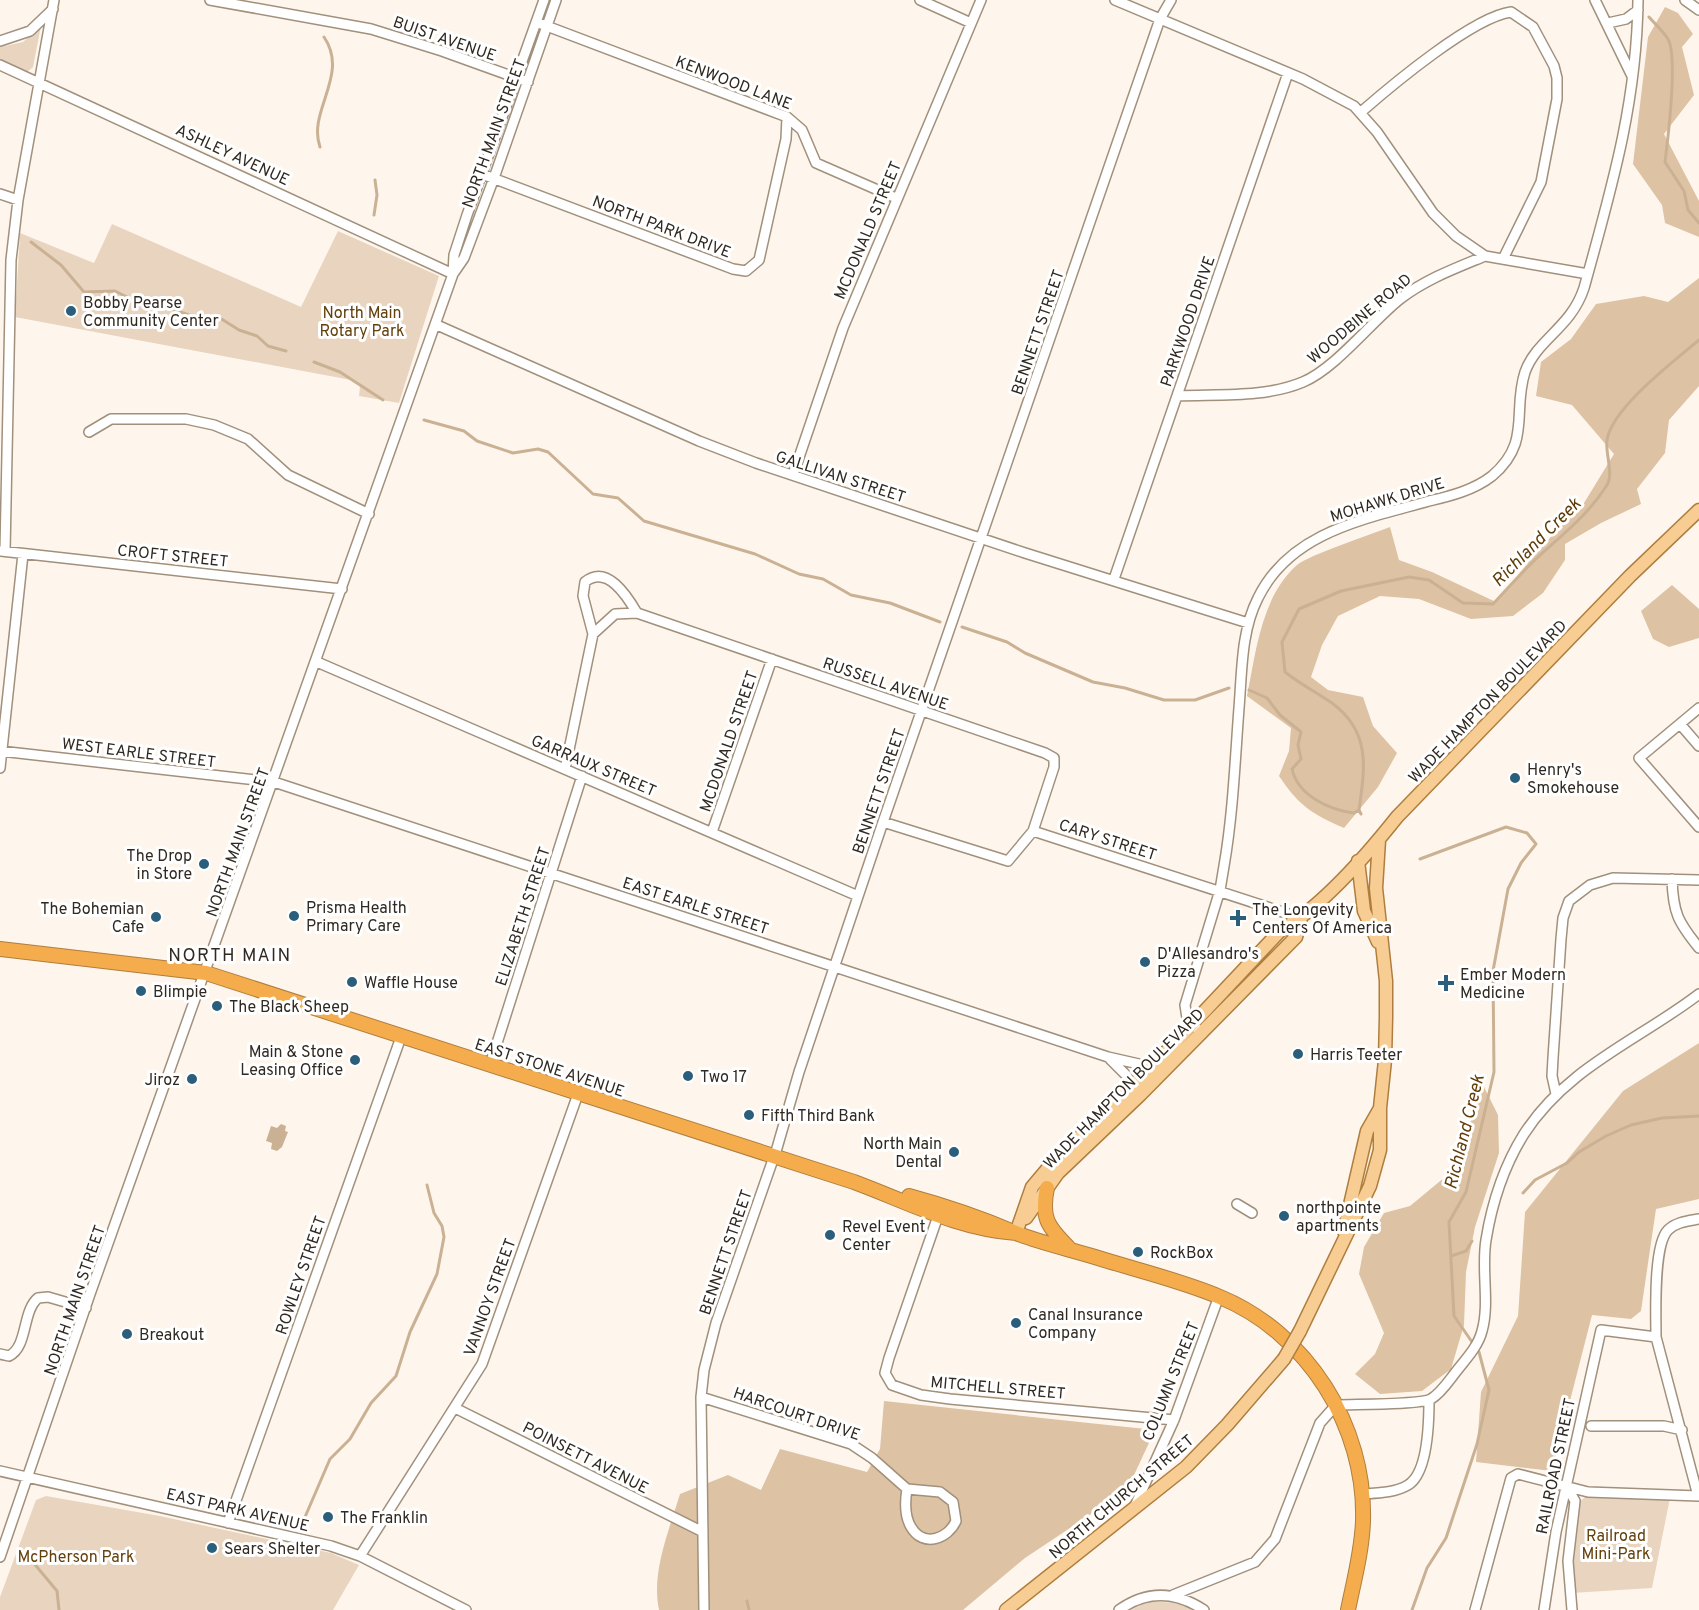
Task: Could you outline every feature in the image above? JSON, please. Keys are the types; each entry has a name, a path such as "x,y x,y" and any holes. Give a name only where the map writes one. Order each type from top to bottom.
{"highway":[{"name":"EAST STONE AVENUE","path":"0,949 206,973 884,1193 938,1216 996,1232 1016,1233"},
{"path":"1047,1188 1042,1210 1054,1232 1072,1250"},
{"name":"EAST STONE AVENUE","path":"884,1193 904,1195 947,1206 995,1222 1016,1233 1219,1296 1257,1317 1283,1337 1317,1373 1336,1405 1352,1443 1362,1494 1362,1539 1348,1610"}],"main road":[{"name":"WADE HAMPTON BOULEVARD","path":"1016,1233 1032,1187 1048,1168 1152,1067 1280,931 1301,918 1358,861 1630,576 1699,510"},
{"name":"NORTH CHURCH STREET","path":"1006,1610 1173,1478 1212,1441 1284,1359 1342,1247 1370,1186 1380,1150 1380,1108 1386,1025 1376,888 1378,840"},
{"name":"NORTH CHURCH STREET","path":"1358,861 1364,911 1382,948"},
{"name":"WADE HAMPTON BOULEVARD","path":"1016,1233 1047,1188 1070,1161 1202,1034 1296,938 1301,918"},
{"name":"NORTH CHURCH STREET","path":"1342,1247 1345,1223 1367,1131 1380,1108"},
{"path":"1358,1212 1371,1157 1371,1149 1364,1146"}],"street":[{"name":"BUIST AVENUE","path":"210,0 371,29 528,82"},
{"name":"NORTH MAIN STREET","path":"0,1557 86,1308 437,325 453,274 454,255 544,0"},
{"name":"NORTH MAIN STREET","path":"453,274 464,258 556,0"},
{"path":"920,0 971,23"},
{"name":"MCDONALD STREET","path":"793,475 843,328 981,0"},
{"path":"1114,0 1287,73 1361,112 1433,213 1456,236 1485,256 1588,274"},
{"name":"BENNETT STREET","path":"704,1610 701,1397 704,1370 716,1323 774,1157 858,896 921,711 1160,19 1172,0"},
{"path":"1595,0 1632,76"},
{"path":"1685,0 1699,10"},
{"path":"0,41 30,31 54,4"},
{"path":"3,551 4,356 11,260 18,200 54,4"},
{"name":"MOHAWK DRIVE","path":"1608,23 1626,19 1638,5"},
{"name":"MOHAWK DRIVE","path":"1193,1024 1187,1018 1185,1005 1220,890 1229,833 1248,623 1267,581 1288,558 1321,535 1359,520 1455,494 1481,483 1496,472 1509,457 1519,433 1526,372 1535,355 1567,322 1579,305 1588,274 1626,128 1636,58 1638,5"},
{"path":"1361,112 1416,68 1466,33 1500,14 1511,12 1533,27 1557,78 1553,127 1541,182 1503,259"},
{"name":"KENWOOD LANE","path":"536,22 787,117 802,130 816,163 896,198"},
{"name":"ASHLEY AVENUE","path":"0,65 453,274"},
{"name":"PARKWOOD DRIVE","path":"1114,579 1287,73"},
{"name":"NORTH PARK DRIVE","path":"482,174 733,269 746,271 759,260 786,139 787,117"},
{"path":"0,194 18,200"},
{"name":"WOODBINE ROAD","path":"1177,396 1273,391 1306,381 1330,364 1402,298 1433,278 1485,256"},
{"name":"GALLIVAN STREET","path":"437,325 699,441 982,538 1248,623"},
{"path":"89,432 111,418 186,418 214,425 248,439 288,475 369,514"},
{"name":"CROFT STREET","path":"3,551 342,590"},
{"path":"0,768 23,554"},
{"path":"565,769 593,634 582,588 590,578 601,577 616,585 637,613"},
{"path":"593,634 615,614 637,613"},
{"name":"RUSSELL AVENUE","path":"637,613 1046,753 1054,758 1054,767 1033,831"},
{"name":"MCDONALD STREET","path":"712,832 771,659"},
{"name":"GARRAUX STREET","path":"317,662 858,896"},
{"path":"1699,708 1639,758 1699,826"},
{"path":"1680,724 1699,746"},
{"name":"WEST EARLE STREET","path":"1,751 274,782"},
{"name":"ELIZABETH STREET","path":"490,1065 582,776"},
{"name":"EAST EARLE STREET","path":"274,782 1108,1057 1152,1067"},
{"name":"CARY STREET","path":"883,822 1002,861 1013,857 1033,831 1301,918"},
{"path":"1556,1094 1552,1076 1561,939 1563,918 1569,901 1583,890 1605,880 1626,877 1699,880"},
{"path":"1672,879 1675,914 1681,926 1699,948"},
{"path":"1119,1610 1142,1597 1173,1595 1255,1562 1275,1539 1320,1423 1336,1405 1429,1400 1441,1390 1479,1340 1484,1321 1485,1248 1497,1191 1522,1138 1556,1094 1595,1061 1672,1014 1699,994"},
{"path":"1193,1024 1202,1034"},
{"name":"ROWLEY STREET","path":"228,1523 401,1037"},
{"path":"1108,1057 1127,1076 1127,1091"},
{"name":"VANNOY STREET","path":"360,1556 482,1364 578,1094"},
{"path":"1237,1204 1252,1213"},
{"name":"MITCHELL STREET","path":"938,1216 889,1358 886,1378 898,1388 921,1395 1174,1420"},
{"path":"1475,1610 1511,1478 1518,1474 1588,1492 1699,1496 1688,1448 1656,1337 1661,1243 1666,1232 1676,1225 1699,1219"},
{"name":"COLUMN STREET","path":"1133,1510 1174,1420 1219,1296"},
{"path":"0,1354 9,1356 16,1351 32,1304 38,1298 48,1297 86,1308"},
{"name":"RAILROAD STREET","path":"1544,1610 1556,1532 1578,1426 1602,1330 1656,1337"},
{"name":"HARCOURT DRIVE","path":"701,1397 851,1444 872,1458 907,1489"},
{"path":"1362,1494 1390,1491 1408,1485 1416,1477 1427,1434 1429,1400"},
{"name":"POINSETT AVENUE","path":"455,1408 703,1532"},
{"path":"1591,1426 1664,1426 1682,1430"},
{"path":"1688,1448 1699,1446"},
{"name":"EAST PARK AVENUE","path":"0,1471 332,1546 360,1556 466,1610"},
{"path":"1567,1487 1575,1501 1568,1561 1572,1610"},
{"path":"907,1489 940,1492 953,1502 956,1521 947,1534 937,1539 926,1539 912,1530 905,1499 907,1489"},
{"path":"1173,1595 1203,1610"}],"green space":[{"path":"41,26 33,67 26,73 0,62 0,47 23,42"},
{"name":"North Main Rotary Park","path":"112,224 301,307 338,231 439,276 399,403 359,396 360,386 351,380 15,317 20,233 94,263"},
{"name":"McPherson Park","path":"46,1496 160,1516 331,1553 359,1565 333,1610 0,1610 0,1597 36,1500"},
{"name":"Railroad Mini-Park","path":"1585,1497 1670,1498 1652,1588 1572,1593 1571,1550 1578,1503"},
{"path":"1147,1602 1177,1604 1193,1610 1131,1610"}],"shaded area":[{"path":"1665,7 1678,13 1693,34 1682,47 1694,95 1664,134 1699,201 1699,237 1665,223 1662,205 1633,164 1648,37"},
{"path":"1699,278 1699,386 1669,420 1665,453 1637,489 1641,504 1601,523 1565,544 1565,560 1543,593 1513,616 1471,619 1419,599 1380,596 1338,616 1322,645 1311,677 1328,690 1363,697 1373,726 1397,753 1378,787 1344,828 1307,808 1293,795 1279,776 1289,751 1291,728 1247,696 1262,626 1275,593 1285,578 1304,561 1390,527 1399,560 1432,572 1496,602 1541,547 1584,503 1614,454 1572,405 1536,396 1541,362 1571,339 1596,304 1644,296 1668,302"},
{"path":"1672,585 1699,609 1699,638 1669,647 1653,639 1641,611"},
{"path":"1699,1043 1699,1199 1656,1209 1641,1311 1631,1319 1592,1315 1552,1471 1476,1462 1481,1392 1518,1316 1525,1212 1623,1091"},
{"path":"1479,1077 1498,1115 1499,1153 1475,1227 1466,1272 1464,1325 1451,1369 1422,1391 1380,1394 1355,1374 1375,1354 1384,1333 1359,1274 1364,1247 1384,1213 1410,1206 1445,1177 1467,1141"},
{"path":"281,1124 286,1126 285,1131 288,1132 282,1147 277,1151 271,1149 272,1143 266,1141 271,1126 277,1128"},
{"path":"884,1401 1155,1430 1127,1490 1025,1558 963,1610 659,1610 657,1581 659,1566 680,1494 728,1475 761,1490 780,1449 867,1472 880,1449"}],"waterway":[{"name":"Richland Creek","path":"1649,17 1666,36 1671,49 1671,99 1665,162 1684,191 1688,210 1699,223"},
{"path":"320,147 319,120 333,65 331,51 324,37"},
{"path":"374,215 377,195 375,180"},
{"path":"31,242 61,265 84,292 115,291 129,298 149,301 189,315 220,318 239,330 257,336 268,346 286,351"},
{"name":"Richland Creek","path":"1361,814 1359,810 1363,779 1362,751 1354,726 1332,703 1285,672 1282,642 1299,609 1341,591 1409,577 1429,580 1463,603 1493,604 1531,563 1584,515 1600,496 1610,475 1607,440 1611,427 1632,400 1660,372 1699,340"},
{"path":"314,362 340,372 383,400"},
{"path":"424,420 464,431 477,441 513,453 538,449 548,452 593,494 618,498 644,521 755,554 799,574 823,579 851,595 890,603 940,622"},
{"path":"962,627 1007,642 1025,653 1093,682 1125,688 1164,700 1195,700 1229,688"},
{"path":"1249,690 1267,698 1280,715 1301,732 1298,745 1301,759 1292,769 1301,787 1316,800 1335,809 1354,813 1359,810"},
{"name":"Richland Creek","path":"1412,1610 1427,1568 1446,1538 1477,1444 1489,1390 1479,1352 1454,1316 1449,1222 1466,1192 1494,1072 1493,971 1508,889 1521,863 1536,844 1527,833 1506,827 1420,859"},
{"path":"1523,1193 1535,1180 1567,1163 1579,1152 1631,1125 1662,1118 1699,1116"},
{"path":"305,1517 330,1459 350,1439 371,1403 396,1376 410,1332 437,1274 444,1237 442,1226 434,1213 427,1185"},
{"path":"1451,1256 1466,1251 1472,1241"},
{"path":"32,1561 57,1591 59,1610"},
{"path":"747,1601 749,1610"}],"place":[{"name":"Bobby Pearse Community Center","path":"71,311"},
{"name":"Henry's Smokehouse","path":"1515,778"},
{"name":"The Drop in Store","path":"204,864"},
{"name":"Prisma Health Primary Care","path":"294,916"},
{"name":"The Bohemian Cafe","path":"156,917"},
{"name":"The Longevity Centers Of America","path":"1238,918"},
{"name":"D'Allesandro's Pizza","path":"1145,962"},
{"name":"Waffle House","path":"352,982"},
{"name":"Ember Modern Medicine","path":"1446,983"},
{"name":"Blimpie","path":"141,991"},
{"name":"The Black Sheep","path":"217,1006"},
{"name":"Harris Teeter","path":"1298,1054"},
{"name":"Main & Stone Leasing Office","path":"355,1060"},
{"name":"Two 17","path":"688,1076"},
{"name":"Jiroz","path":"192,1079"},
{"name":"Fifth Third Bank","path":"749,1115"},
{"name":"North Main Dental","path":"954,1152"},
{"name":"northpointe apartments","path":"1284,1216"},
{"name":"Revel Event Center","path":"830,1235"},
{"name":"RockBox","path":"1138,1252"},
{"name":"Canal Insurance Company","path":"1016,1323"},
{"name":"Breakout","path":"127,1334"},
{"name":"The Franklin","path":"328,1517"},
{"name":"Sears Shelter","path":"212,1548"}],"district":[{"name":"NORTH MAIN","path":"230,955"}]}
